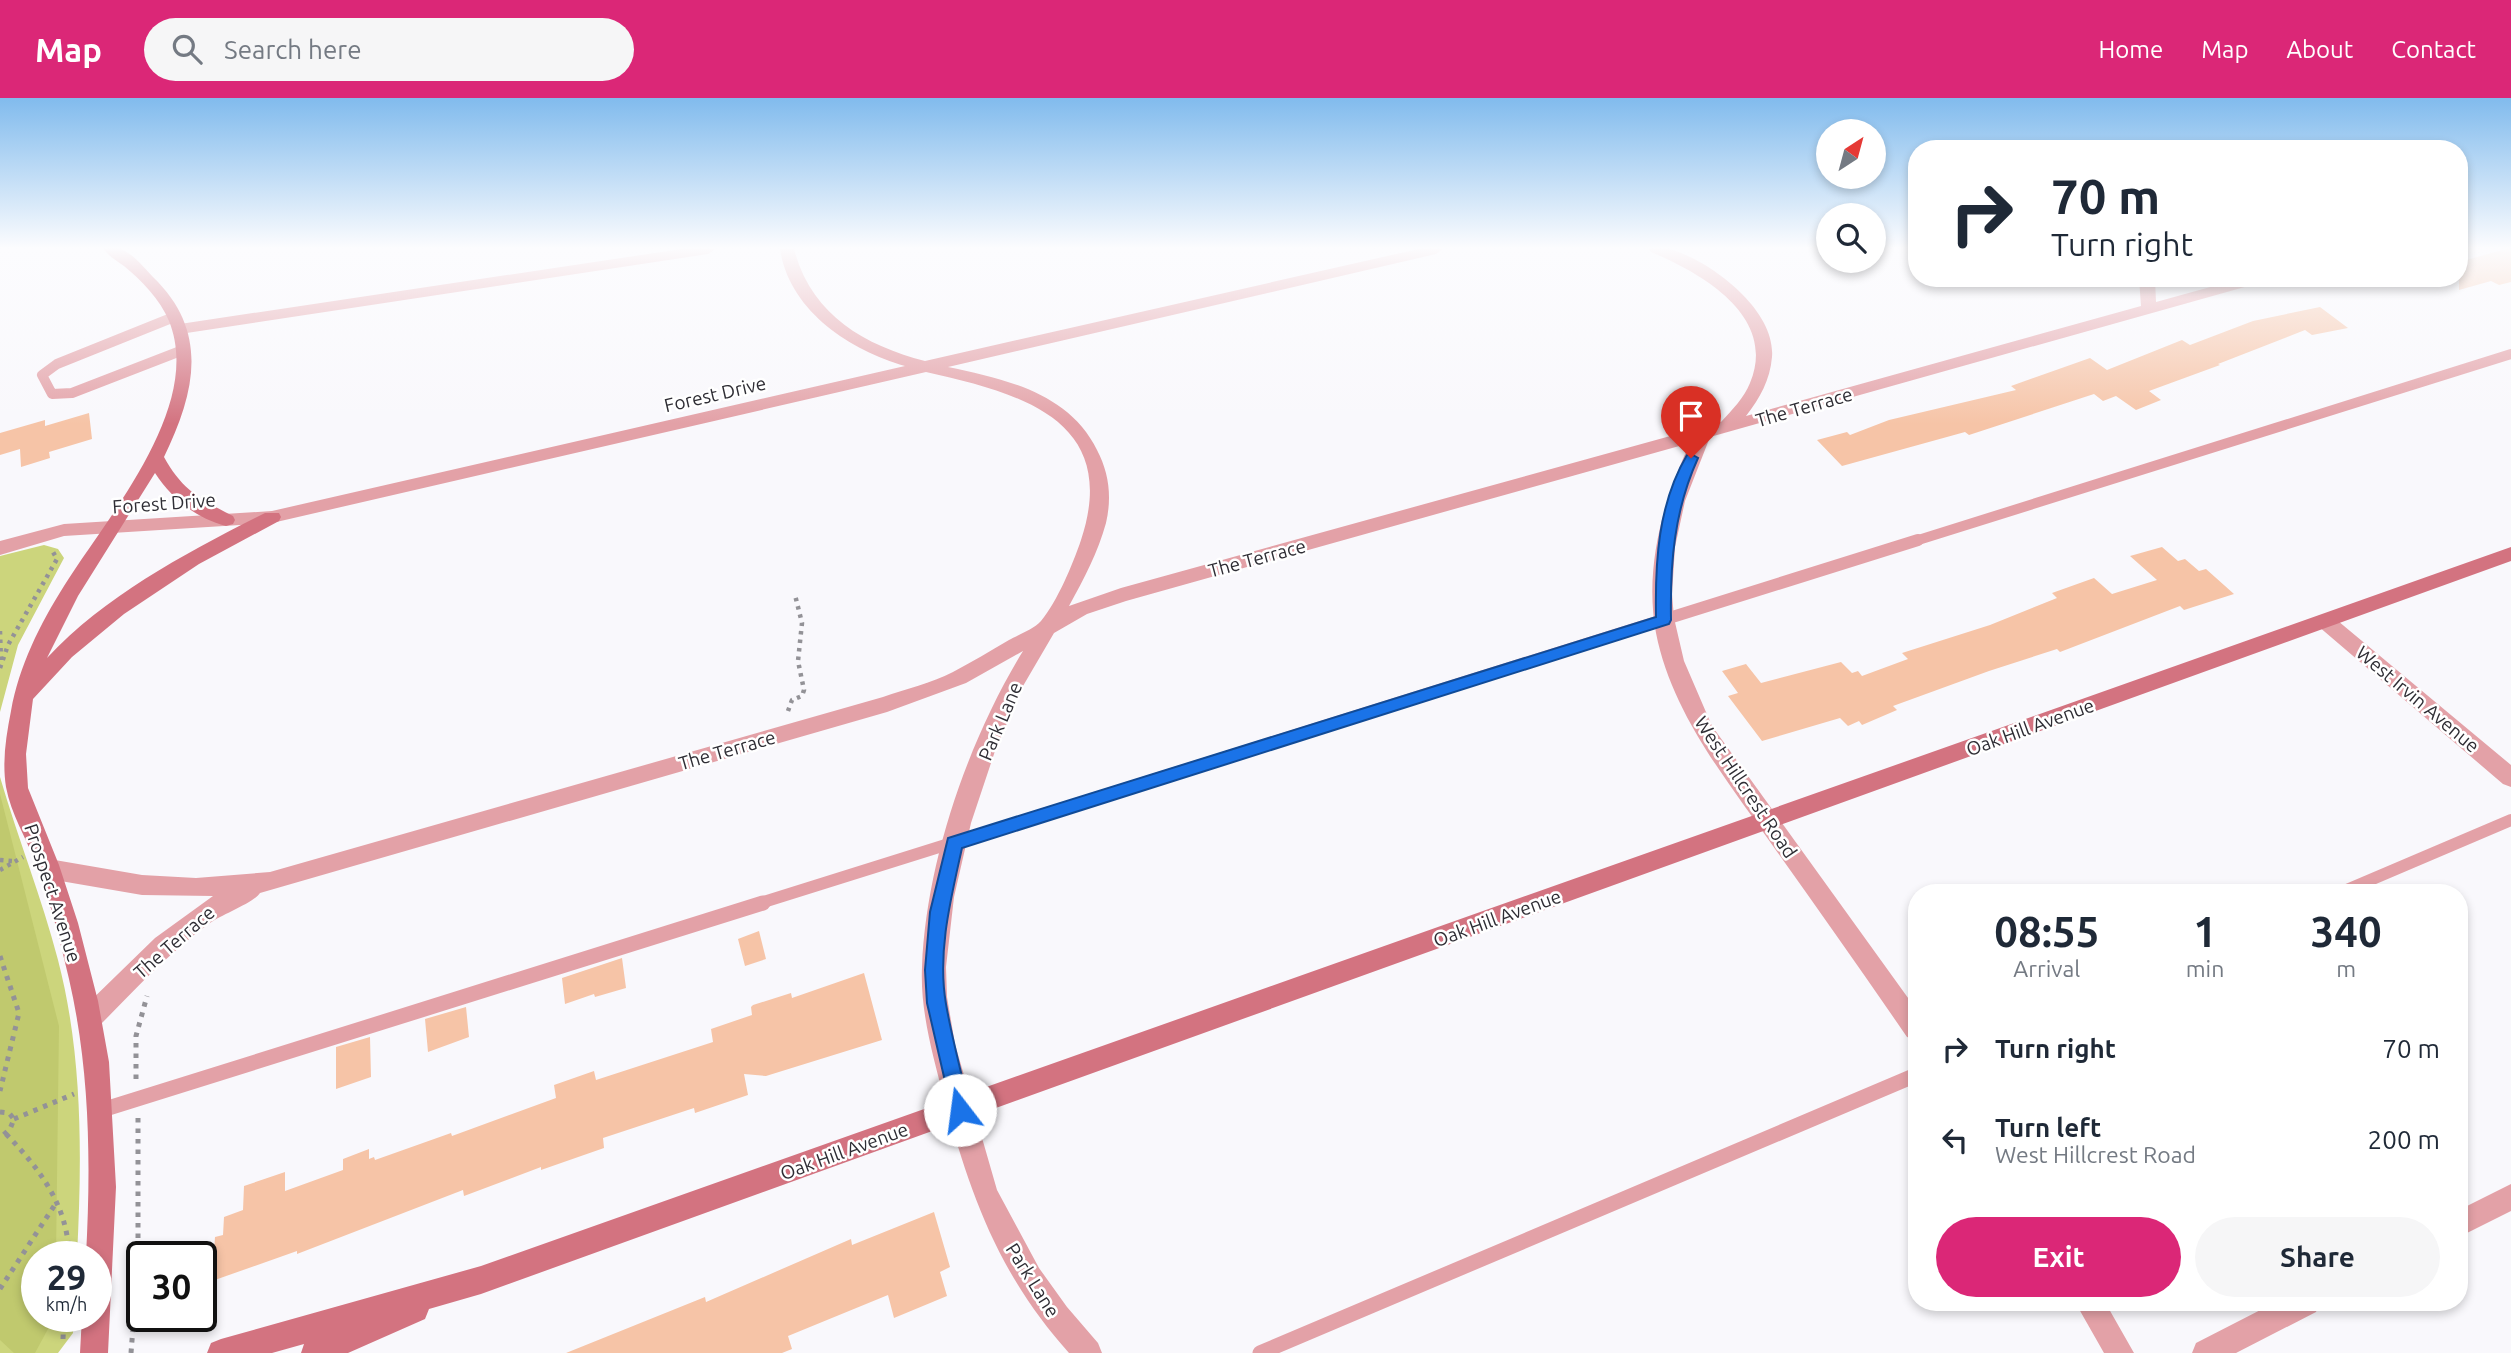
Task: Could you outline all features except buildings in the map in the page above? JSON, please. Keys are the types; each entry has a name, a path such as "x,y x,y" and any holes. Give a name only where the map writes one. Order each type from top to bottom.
{"street":[{"path":"165,308 179,332 335,308"},
{"name":"Park Lane","path":"818,308 856,340 890,357 985,378 1044,402 1061,415 1084,442 1098,470 1101,501 1094,536 1081,565 1012,689 991,737 954,843 939,912 934,970 936,1003 960,1110 984,1190 997,1222 1053,1315 1088,1353"},
{"name":"Forest Drive","path":"0,548 64,530 272,517 1183,308"},
{"path":"1726,428 1748,400 1760,378 1764,353 1760,331 1746,308"},
{"name":"The Terrace","path":"89,1019 187,925 216,904 270,882 887,704 959,678 1080,609 1121,596 2154,308"},
{"name":"Prospect Avenue","path":"94,1353 102,1231 100,1083 75,956 49,869 17,790 15,758 24,697 43,642 71,590 135,494 156,457 173,417 182,383 179,332"},
{"name":"West Hillcrest Road","path":"1702,435 1681,481 1668,530 1663,570 1664,620 1680,679 1704,730 1908,1018"},
{"path":"156,457 167,481 177,494 226,520"},
{"path":"24,697 68,649 114,611 204,551 272,517"},
{"name":"Oak Hill Avenue","path":"221,1353 481,1280 1768,822 2511,554"},
{"name":"West Irvin Avenue","path":"2325,621 2511,778"},
{"name":"The Terrace","path":"49,869 142,885 196,888 270,882"},
{"path":"2468,1219 2511,1197"},
{"name":"Oak Hill Avenue","path":"315,1353 481,1280"},
{"path":"2094,1311 2120,1353"},
{"path":"2206,1353 2288,1311"}],"lane":[{"path":"179,332 72,393 52,394 42,375 57,365 179,332"},
{"path":"102,1110 2511,354"},
{"path":"2361,884 2511,820"},
{"path":"1260,1353 1908,1078"}],"path":[{"path":"1,666 8,645 57,559 55,553 46,549"},
{"path":"786,733 788,706 802,695 804,690 798,661 802,623 795,596"},
{"path":"0,631 1,666"},
{"path":"0,860 14,861"},
{"path":"0,956 19,1013 0,1091"},
{"path":"136,1083 132,1043 135,1028 154,985"},
{"path":"68,1241 68,1232 49,1184 33,1160 3,1136 14,1119 100,1083"},
{"path":"137,1107 140,1163 138,1241"},
{"path":"0,1112 9,1113 14,1119"},
{"path":"0,1289 56,1202"},
{"path":"63,1332 63,1339"},
{"path":"131,1353 133,1332"}],"green space":[{"path":"44,545 58,549 64,558 18,645 0,712 0,556"},
{"path":"0,777 45,914 66,996 79,1107 80,1182 78,1241 21,1241 21,1332 73,1333 58,1353 0,1353"},
{"path":"0,794 59,1026 56,1241 21,1241 21,1332 46,1332 35,1353 14,1353 0,1340"}],"route":[{"path":"960,1110 936,1003 934,970 939,912 954,843 1664,620 1663,570 1668,530 1681,481 1691,458"}]}
